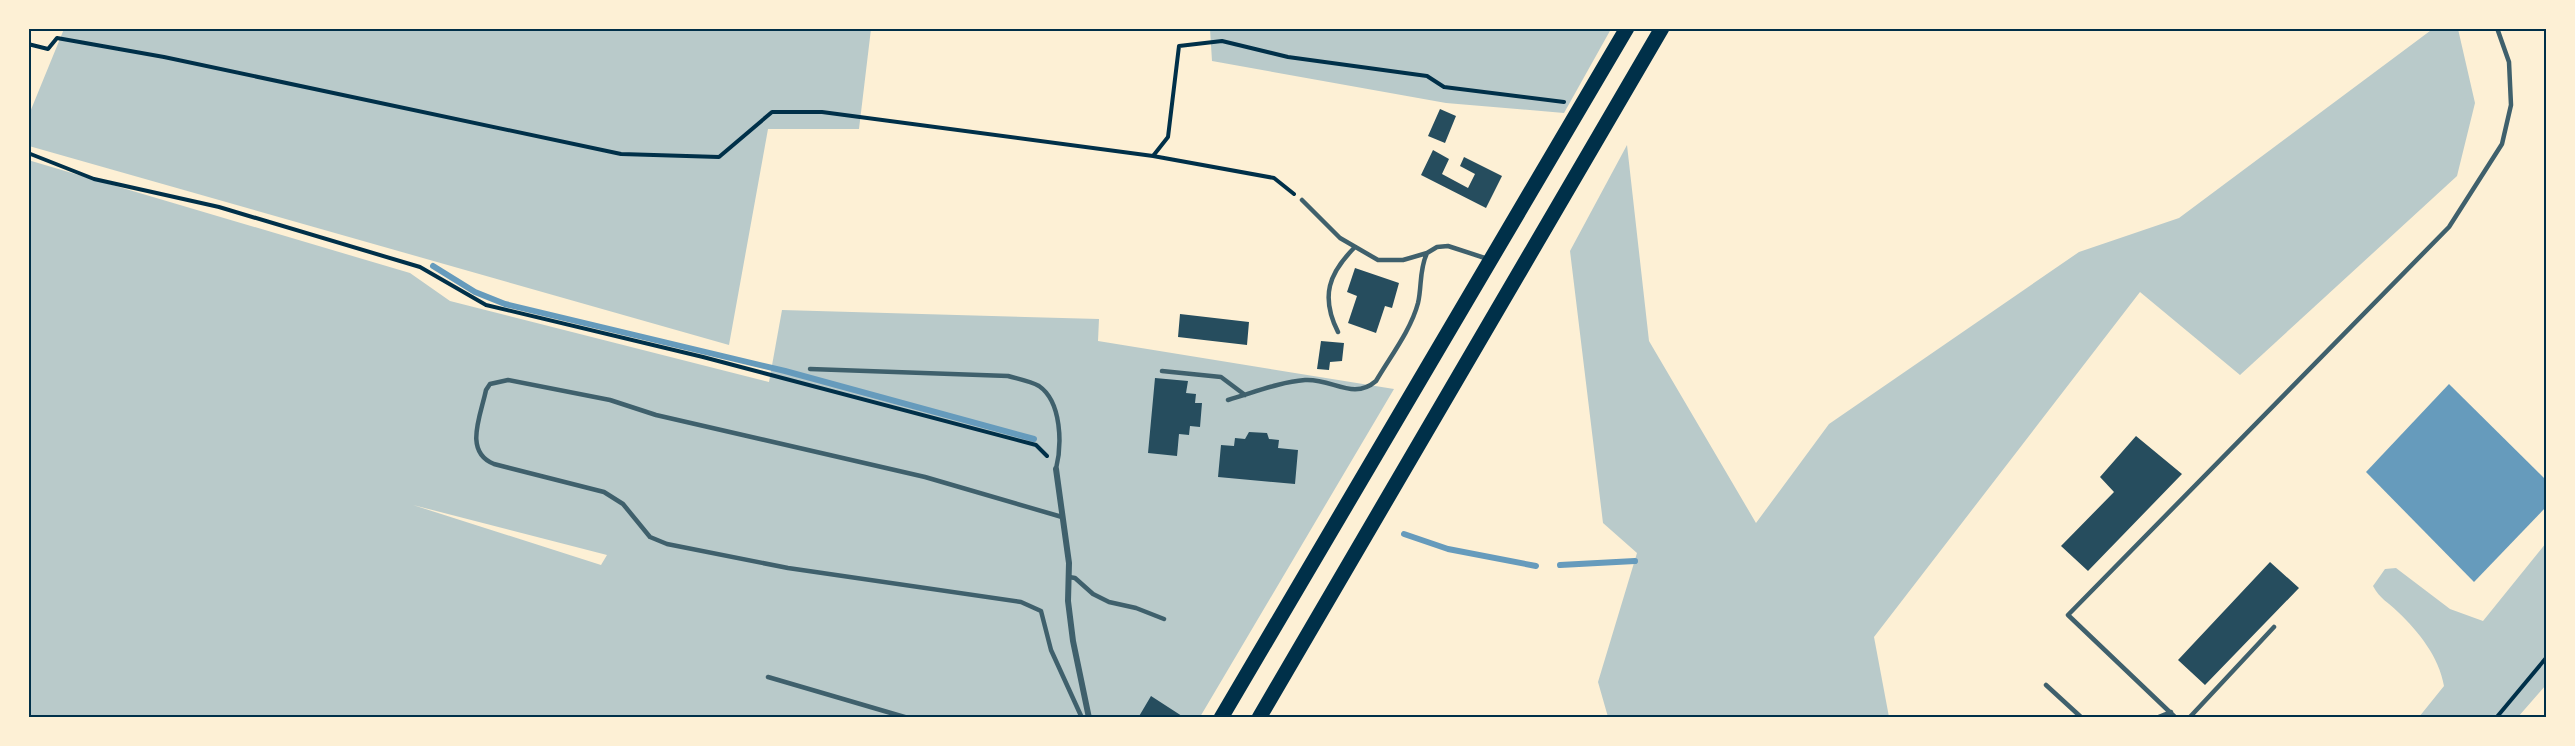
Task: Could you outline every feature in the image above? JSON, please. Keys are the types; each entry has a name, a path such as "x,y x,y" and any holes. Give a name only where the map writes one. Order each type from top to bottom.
{"main road":[{"path":"1221,717 1627,28"},
{"path":"1259,717 1662,28"}],"street":[{"path":"1056,469 1070,577 1068,601 1073,641 1089,717"}],"lane":[{"path":"2176,717 2068,615 2449,227 2502,144 2511,105 2509,62 2498,28"},
{"path":"1302,200 1340,238 1378,260 1403,260 1437,247 1448,246 1491,260"},
{"path":"1338,332 1328,299 1331,275 1355,247"},
{"path":"1228,400 1291,382 1309,380 1326,382 1352,391 1368,388 1376,381 1414,314 1426,253"},
{"path":"810,369 1008,376 1037,385 1054,405 1059,441 1056,469"},
{"path":"1162,371 1221,377 1245,395"},
{"path":"1062,517 925,477 656,415 610,400 508,380 490,384 486,390 475,444 481,457 494,464 585,486 615,497 650,537 668,544 788,568 1021,602 1041,610 1051,650 1082,717"},
{"path":"1070,577 1075,578 1093,594 1109,603 1136,608 1164,620"},
{"path":"2189,717 2274,627"},
{"path":"768,677 908,717"},
{"path":"2046,685 2082,717"},
{"path":"2156,717 2171,712"}],"path":[{"path":"28,44 48,49 57,38 164,57 621,154 718,157 772,112 822,112 1154,156 1274,178 1302,200"},
{"path":"1154,156 1168,137 1179,46 1222,41 1288,57 1426,76 1444,87 1565,103"},
{"path":"28,153 94,179 219,207 420,267 486,305 703,357 1035,445 1050,458 1056,469"},
{"path":"2496,717 2547,658"}],"shaded area":[{"path":"2434,28 2458,29 2475,103 2457,176 2240,375 2140,292 1874,637 1889,717 1608,717 1598,682 1637,553 1603,523 1570,251 1627,145 1649,341 1756,523 1829,424 2079,252 2179,218"},
{"path":"64,29 871,29 859,129 768,129 729,345 29,146 28,117"},
{"path":"1210,29 1611,29 1564,113 1446,103 1212,61"},
{"path":"28,160 410,273 450,301 769,382 782,310 1099,319 1098,341 1394,389 1200,717 29,717","holes":["413,505 607,555 601,565"]},
{"path":"2546,543 2546,685 2518,717 2419,717 2444,686 2438,665 2427,646 2373,586 2385,569 2396,568 2450,609 2483,621"}],"water":[{"path":"2449,384 2546,480 2546,507 2474,582 2366,472"}],"building":[{"path":"1440,109 1456,116 1445,143 1428,136"},
{"path":"1433,150 1449,159 1442,174 1468,188 1475,174 1460,166 1464,157 1502,176 1486,208 1421,175"},
{"path":"1355,268 1399,283 1392,308 1385,306 1376,333 1348,323 1357,296 1347,292"},
{"path":"1180,314 1249,322 1247,345 1178,337"},
{"path":"1321,341 1344,343 1342,361 1330,362 1329,370 1317,369"},
{"path":"1155,378 1188,381 1186,393 1196,394 1195,403 1202,403 1200,427 1190,426 1189,435 1179,434 1177,456 1148,453"},
{"path":"1249,432 1267,433 1269,439 1279,440 1278,448 1298,450 1295,484 1218,477 1221,445 1234,446 1235,438 1245,439"},
{"path":"2136,436 2182,474 2088,571 2061,546 2114,492 2100,477"},
{"path":"2270,562 2299,588 2205,685 2178,660"},
{"path":"1151,696 1185,718 1138,718"}],"waterway":[{"path":"433,266 475,292 505,304 785,371 1034,439"},
{"path":"1404,534 1448,549 1536,566"},
{"path":"1560,565 1635,561"}]}
